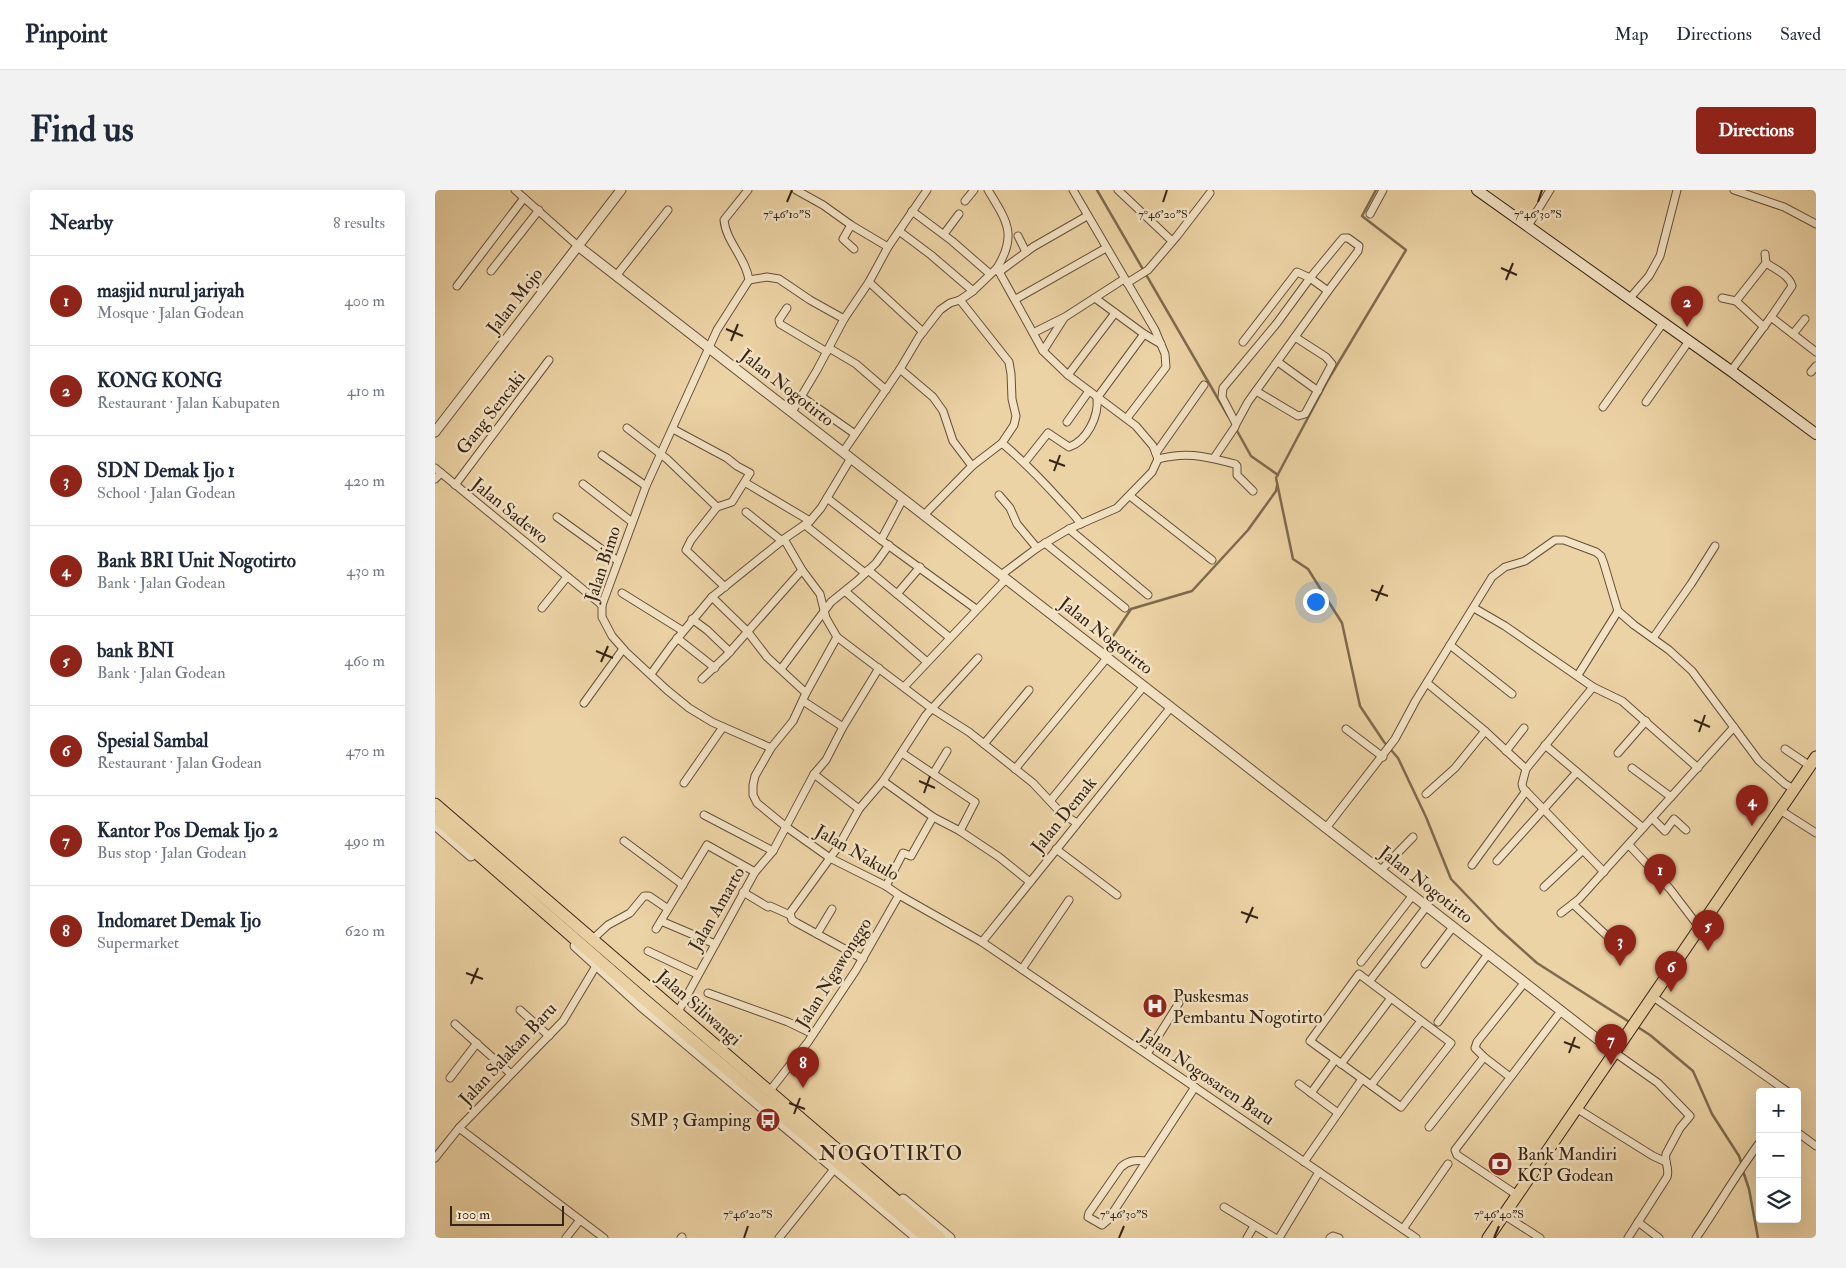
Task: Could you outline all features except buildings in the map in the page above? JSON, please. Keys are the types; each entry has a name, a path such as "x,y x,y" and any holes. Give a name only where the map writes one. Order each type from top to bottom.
{"main road":[{"path":"1477,190 1731,370 1816,434"},
{"path":"1488,1238 1813,761"},
{"name":"Jalan Siliwangi","path":"435,804 806,1130 885,1197 940,1238"},
{"name":"Jalan Siliwangi","path":"435,818 643,1003 806,1130"},
{"name":"Jalan Siliwangi","path":"885,1197 918,1238"}],"street":[{"name":"Jalan Mojo","path":"437,426 621,190"},
{"path":"747,190 726,216 724,222 729,237 743,262 749,280 767,277 779,279 810,300 844,318"},
{"path":"796,190 888,247"},
{"path":"792,412 844,318 869,282 888,247 927,190"},
{"path":"965,201 974,190"},
{"path":"988,190 1006,220 1008,230 1007,247 998,270"},
{"path":"1073,190 1155,330 1165,354 1166,367 1127,418"},
{"path":"1118,190 1172,241"},
{"path":"1370,214 1383,190"},
{"path":"1528,226 1550,190"},
{"path":"1630,298 1649,276 1660,256 1677,190"},
{"path":"1734,190 1784,207 1816,224"},
{"path":"1033,333 1146,271 1210,192"},
{"path":"457,286 521,193 578,246"},
{"path":"491,271 539,210"},
{"path":"616,276 669,210"},
{"path":"912,211 944,234 990,274"},
{"path":"944,234 959,214"},
{"path":"843,452 923,332 940,310 950,303 960,300 990,274 1087,216"},
{"path":"851,225 843,239 853,249"},
{"path":"899,231 973,290"},
{"path":"1018,236 1026,252"},
{"path":"1214,458 1234,428 1256,391 1358,251 1359,246 1348,238 1343,238 1310,278 1277,323 1223,388 1222,397 1234,428"},
{"name":"Jalan Nogotirto","path":"578,246 1614,1052"},
{"path":"1016,299 1106,248"},
{"path":"1736,301 1766,263 1765,254"},
{"path":"1731,370 1764,328 1792,286 1791,281 1786,276 1766,263"},
{"path":"998,270 1016,299 1043,351 1068,375 1097,398 1127,418 1153,446 1157,456"},
{"path":"1243,342 1297,272 1328,290"},
{"name":"Jalan Bimo","path":"749,280 720,324 646,486 602,606 602,617 612,636 623,649 651,674 656,681 689,708 723,727 771,748"},
{"path":"869,282 923,332"},
{"path":"1095,298 1144,334 1161,344"},
{"path":"1722,298 1736,301 1764,328"},
{"path":"924,515 973,466 1002,443 1014,424 1016,416 1012,399 1009,362 960,300"},
{"path":"787,308 779,320 780,324 856,364 886,390"},
{"path":"1068,375 1115,313"},
{"path":"1043,351 1065,317"},
{"path":"1771,317 1816,352"},
{"path":"1793,334 1805,319"},
{"path":"1603,407 1663,322"},
{"path":"1025,462 1048,433 1069,447 1083,438 1096,414 1098,407 1097,398 1144,334"},
{"path":"1256,391 1298,416 1305,414 1332,364 1326,357 1295,337"},
{"path":"1646,402 1689,341"},
{"name":"Gang Sencaki","path":"455,485 549,360"},
{"path":"1277,362 1318,390"},
{"path":"900,369 933,397 943,411 953,441 973,466"},
{"path":"904,687 1003,577 1037,548 1069,529 1110,512 1130,496 1152,472 1157,456 1204,386"},
{"path":"1067,422 1089,391"},
{"path":"802,397 855,434"},
{"path":"627,428 661,455 717,507"},
{"path":"673,429 727,458 750,473 732,502 717,507 685,550 725,587"},
{"path":"1002,443 1025,462 1081,524"},
{"path":"602,455 646,486"},
{"path":"1157,456 1195,455 1236,464 1237,475 1253,491"},
{"path":"651,674 677,638 712,596 783,540 808,523 827,498 851,458"},
{"path":"435,480 438,470"},
{"name":"Jalan Sadewo","path":"438,470 602,606"},
{"path":"745,482 808,523 949,638"},
{"path":"583,484 632,522"},
{"path":"999,496 1013,513 1017,524 1037,548"},
{"path":"1130,496 1211,560"},
{"path":"827,498 976,609"},
{"path":"881,540 903,499"},
{"path":"745,512 783,540 801,570 821,594 826,618 837,636 931,708 984,744 1051,800 1061,812 1077,823"},
{"path":"557,517 618,560"},
{"path":"1069,529 1148,595"},
{"path":"1326,828 1395,739 1492,578 1505,567 1525,561 1555,540 1564,540 1596,552 1601,556 1609,576 1618,611 1680,659 1697,676 1759,761 1785,784 1794,789"},
{"path":"1045,543 1125,608"},
{"path":"781,669 793,656 825,609 867,571 889,545"},
{"path":"1653,638 1715,546"},
{"path":"897,594 920,567"},
{"path":"702,679 730,652 801,570"},
{"path":"542,608 567,577"},
{"path":"846,592 927,662"},
{"path":"622,594 683,631"},
{"path":"712,596 747,631 767,657 806,693"},
{"path":"1474,608 1505,626 1593,687 1622,701 1698,768"},
{"path":"1578,675 1618,611"},
{"path":"692,619 707,630 730,652"},
{"name":"Jalan Nakulo","path":"837,636 793,721 771,748 755,776 753,795 757,802 785,826 830,858 886,886 982,942"},
{"path":"677,638 715,668"},
{"path":"1450,645 1512,694"},
{"path":"584,703 623,649"},
{"path":"863,959 792,920 792,910 830,858 859,809 883,781 931,708 955,685 978,658"},
{"path":"1015,769 1107,658"},
{"name":"Jalan Amarto","path":"679,1010 743,892 755,872 773,851 814,774 826,760 843,727 879,668"},
{"path":"1427,683 1485,731 1526,769"},
{"path":"1051,800 1144,686"},
{"path":"1593,687 1526,769 1522,784 1526,791 1582,852 1604,872"},
{"path":"984,744 1029,690"},
{"path":"803,701 843,727"},
{"name":"Jalan Demak","path":"982,942 1171,707"},
{"path":"1618,753 1646,721"},
{"path":"684,783 723,727"},
{"path":"1561,913 1573,904 1604,872 1734,727"},
{"path":"1506,751 1524,728"},
{"path":"1346,729 1384,755"},
{"path":"1426,794 1455,768 1485,731"},
{"path":"1545,745 1643,828"},
{"path":"1785,749 1813,761"},
{"path":"933,774 947,751"},
{"path":"902,753 975,802 960,831"},
{"path":"1632,768 1671,796"},
{"path":"1497,861 1577,772"},
{"path":"814,774 859,809"},
{"path":"883,781 933,817 960,831 1030,882"},
{"path":"1471,865 1526,791"},
{"path":"435,797 679,1010 772,1088 835,1168 918,1238"},
{"path":"1779,810 1816,833"},
{"path":"704,815 773,851"},
{"path":"886,886 903,853 911,856 933,817"},
{"path":"1652,818 1665,830 1673,818 1686,830"},
{"path":"435,825 522,899 596,966 643,1003"},
{"path":"1381,870 1413,837"},
{"path":"624,842 683,885"},
{"path":"656,928 703,850 709,845 755,872"},
{"path":"1629,845 1670,889 1699,927"},
{"path":"1056,849 1117,895"},
{"path":"1544,887 1582,852"},
{"path":"743,892 769,907 791,915"},
{"name":"Jalan Ngawonggo","path":"772,1088 813,1034 863,959 899,895"},
{"path":"1361,962 1413,895"},
{"path":"595,937 608,925 630,913 645,896 649,896 668,909"},
{"path":"1022,969 1069,900"},
{"path":"1573,904 1621,950"},
{"path":"1372,978 1427,906"},
{"path":"817,934 832,909"},
{"path":"661,921 715,944"},
{"path":"1425,964 1453,927"},
{"name":"Jalan Nogosaren Baru","path":"982,942 1416,1238"},
{"path":"648,951 697,974"},
{"path":"1438,1022 1488,954"},
{"name":"Jalan Salakan Baru","path":"435,1158 486,1099 563,1022 596,966"},
{"path":"1359,974 1391,998 1451,1043 1401,1107 1310,1041 1359,974"},
{"path":"1510,1077 1475,1048 1477,1042 1525,982"},
{"path":"709,993 788,1022 813,1034"},
{"path":"1311,1093 1391,998"},
{"path":"1650,999 1782,1088"},
{"path":"1147,1054 1179,1003"},
{"path":"519,1010 549,1036"},
{"path":"1517,1195 1455,1152 1457,1146 1561,1011"},
{"path":"1371,1086 1421,1021"},
{"path":"455,1024 511,1074"},
{"path":"450,1078 477,1043"},
{"path":"1614,1052 1658,1083 1690,1116 1680,1128 1666,1154 1667,1177 1628,1238"},
{"path":"1429,1127 1484,1057"},
{"path":"1304,1162 1362,1079"},
{"path":"1299,1084 1338,1113"},
{"path":"1146,1161 1133,1161 1121,1167 1088,1217 1102,1225 1105,1224 1195,1087"},
{"path":"1576,1108 1653,1156 1666,1162"},
{"path":"459,1128 604,1238"},
{"path":"806,1130 950,1238"},
{"path":"1798,1133 1816,1146"},
{"path":"1696,1238 1718,1207 1739,1170 1756,1147"},
{"path":"1403,1229 1448,1164"},
{"path":"779,1238 835,1168"},
{"path":"1279,1238 1319,1172"},
{"path":"1224,1207 1275,1238"},
{"path":"1504,1215 1540,1238"},
{"path":"566,1238 581,1220"},
{"path":"1638,1222 1659,1238"},
{"path":"1247,1238 1254,1226"},
{"path":"1330,1238 1333,1236 1339,1238"}],"waterway":[{"path":"1097,190 1228,416"},
{"path":"1376,190 1362,216 1406,250 1328,380 1276,478 1293,559 1308,569 1342,623 1360,706 1384,742 1398,758 1426,817 1451,879 1498,928 1537,963 1631,1023"},
{"path":"1236,429 1251,456 1278,475"},
{"path":"1113,636 1131,609 1192,591 1248,530 1276,491 1277,486"},
{"path":"1636,1026 1650,1035 1693,1071 1712,1114 1739,1156 1742,1165"},
{"path":"1743,1171 1749,1189 1758,1238"}],"place":[{"name":"KONG KONG","path":"1687,327"},
{"name":"Bank BRI Unit Nogotirto","path":"1752,826"},
{"name":"masjid nurul jariyah","path":"1660,895"},
{"name":"bank BNI","path":"1708,951"},
{"name":"SDN Demak Ijo 1","path":"1620,966"},
{"name":"Spesial Sambal","path":"1671,992"},
{"name":"Puskesmas Pembantu Nogotirto","path":"1155,1006"},
{"name":"Kantor Pos Demak Ijo 2","path":"1611,1065"},
{"name":"Indomaret Demak Ijo","path":"803,1088"},
{"name":"SMP 3 Gamping","path":"768,1120"},
{"name":"Bank Mandiri KCP Godean","path":"1500,1164"}],"district":[{"name":"NOGOTIRTO","path":"891,1153"}]}
